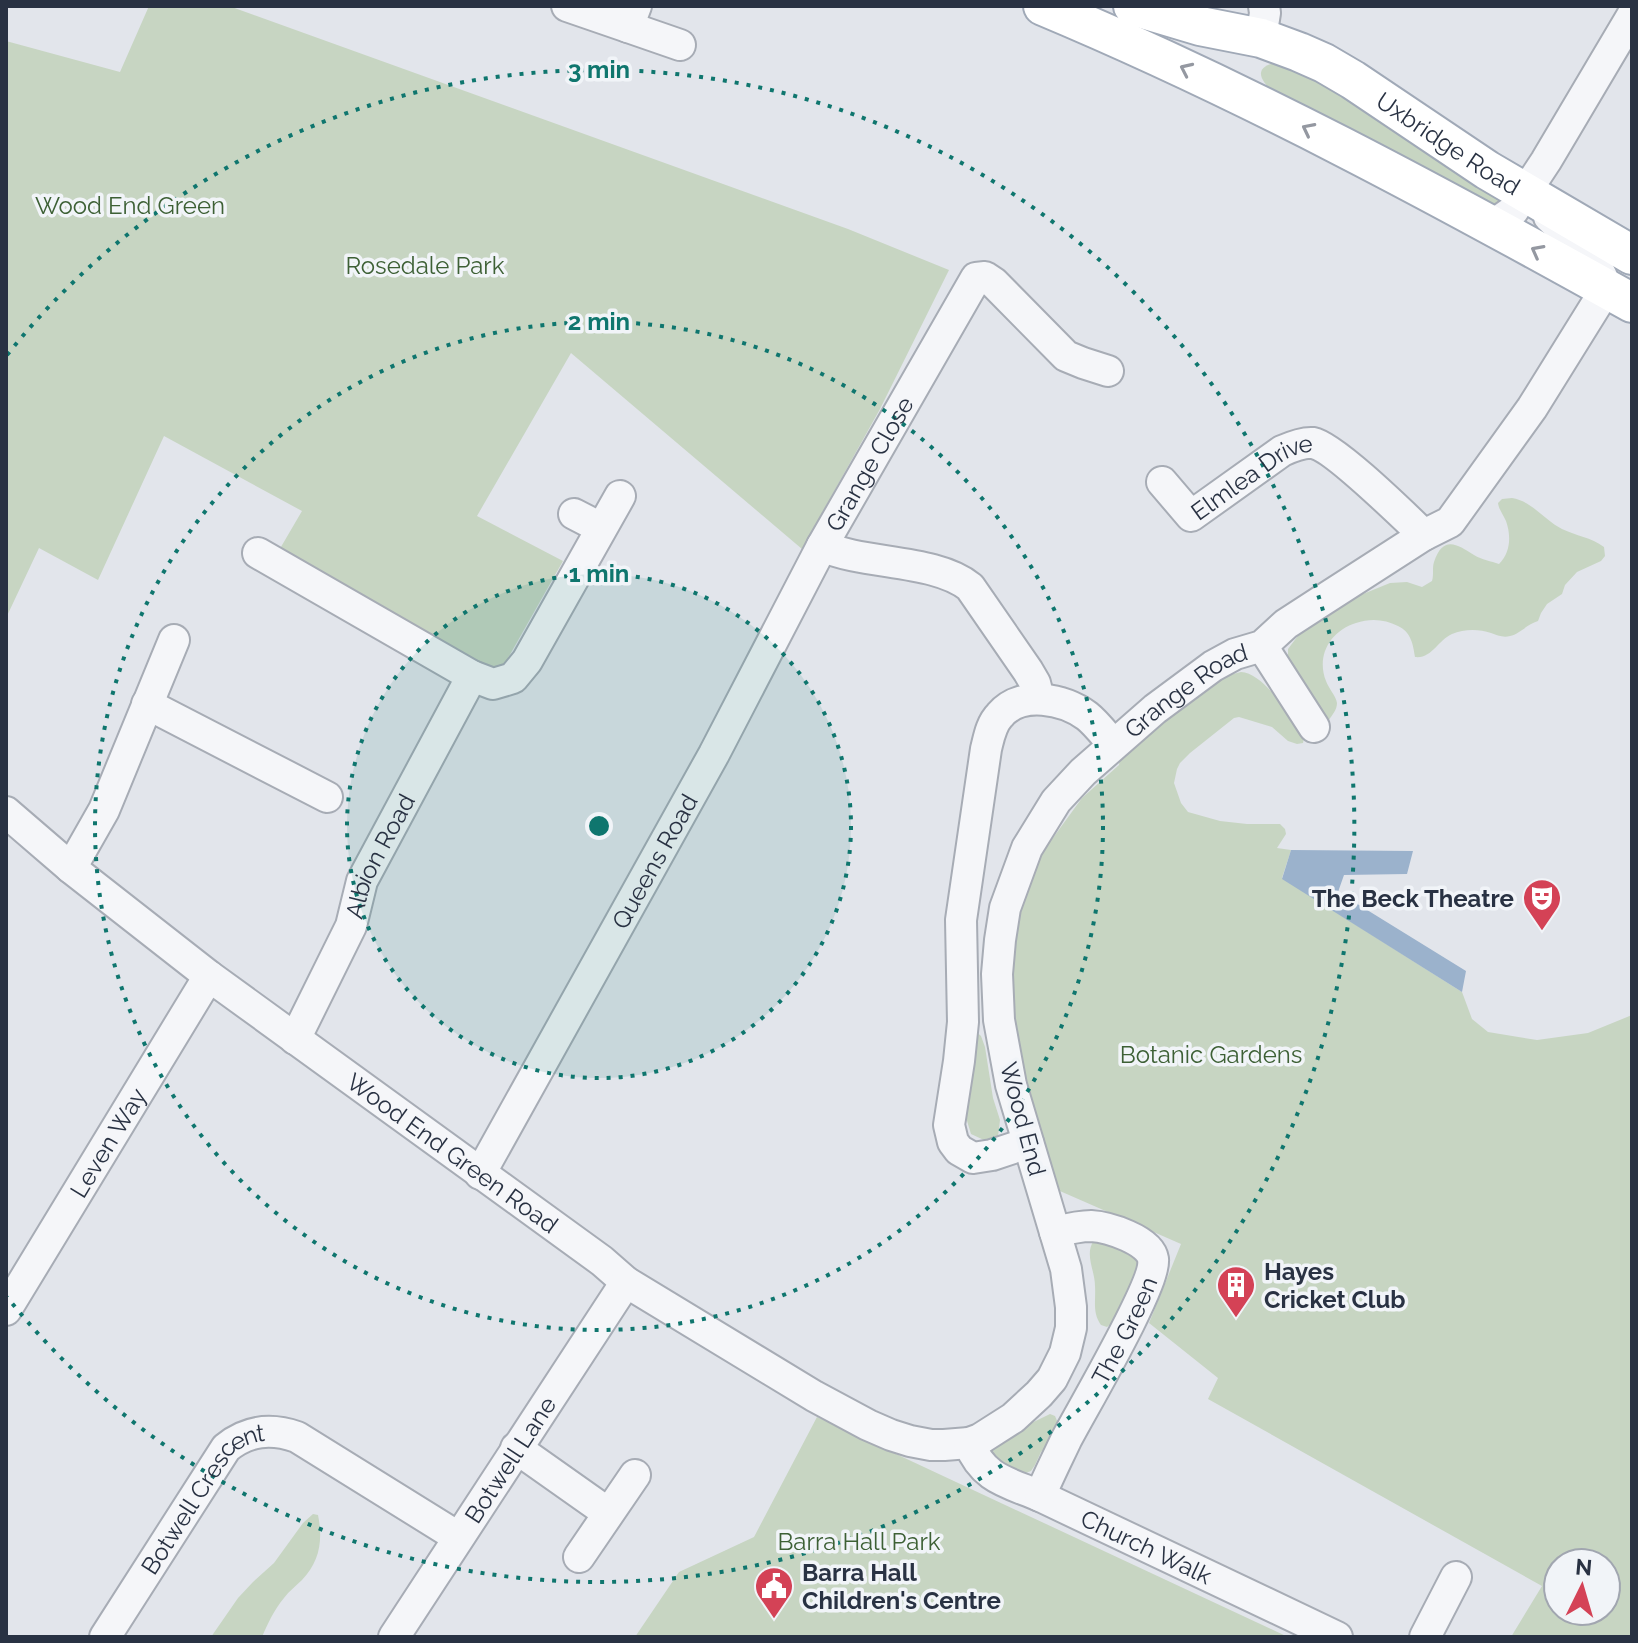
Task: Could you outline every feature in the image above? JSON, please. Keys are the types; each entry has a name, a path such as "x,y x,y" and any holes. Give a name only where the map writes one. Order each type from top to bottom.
{"main road":[{"name":"Uxbridge Road","path":"1043,6 1256,102 1619,296"},
{"name":"Uxbridge Road","path":"1133,6 1200,26 1262,22 1299,52 1353,80 1525,194 1632,255"},
{"path":"1256,102 1249,68 1262,22"}],"street":[{"path":"567,6 632,16 680,45"},
{"path":"1488,225 1505,218 1525,194 1632,16"},
{"path":"1525,194 1584,251 1619,296"},
{"name":"Grange Close","path":"1039,699 1028,671 963,581 942,572 847,554 822,546 976,278 985,277 994,283 1066,356 1108,371"},
{"name":"Grange Road","path":"1039,699 1062,703 1088,717 1113,744 1213,666 1235,654 1262,646 1286,624 1424,535 1450,522 1532,408 1619,296"},
{"name":"Elmlea Drive","path":"1162,482 1191,516 1282,451 1295,445 1312,443 1341,461 1424,535"},
{"path":"258,553 472,676 493,684 513,678 527,661 620,496"},
{"path":"574,514 601,528"},
{"name":"Queens Road","path":"480,1174 714,754 822,546"},
{"path":"71,868 104,810 174,640"},
{"path":"1262,646 1314,727"},
{"name":"Albion Road","path":"295,1039 351,926 362,881 472,676"},
{"path":"1028,1143 973,1158 959,1150 953,1142 949,1125 963,1022 961,920 986,749 993,724 1001,713 1013,705 1039,699"},
{"path":"147,704 327,797"},
{"name":"Wood End","path":"931,1445 969,1443 993,1431 1026,1407 1052,1379 1065,1353 1071,1328 1066,1269 1011,1085 999,1020 997,974 1005,908 1027,848 1056,801 1113,744"},
{"name":"Wood End Green Road","path":"6,812 71,868 209,976 602,1261 626,1282 845,1413 891,1435 931,1445"},
{"name":"Leven Way","path":"6,1310 209,976"},
{"name":"The Green","path":"1040,1496 1137,1306 1153,1267 1151,1252 1138,1242 1108,1229 1090,1226 1055,1232"},
{"name":"Botwell Lane","path":"394,1637 626,1282"},
{"name":"Botwell Crescent","path":"105,1637 226,1448 235,1440 254,1432 275,1432 297,1437 458,1537"},
{"name":"Church Walk","path":"969,1443 978,1463 988,1472 1337,1637"},
{"path":"516,1448 608,1513"},
{"path":"579,1557 635,1475"},
{"path":"1425,1637 1456,1577"}],"green space":[{"name":"Rosedale Park","path":"149,6 229,6 848,229 949,270 880,409 802,549 571,353 477,516 563,561 499,674 278,552 302,511 164,436 98,580 39,548 6,618 6,41 120,72"},
{"path":"1274,63 1337,89 1508,203 1501,211 1275,94 1261,77 1263,69"},
{"path":"1512,498 1526,503 1562,529 1604,547 1605,556 1577,572 1565,585 1562,594 1547,604 1538,621 1510,636 1477,630 1461,631 1447,637 1426,655 1415,657 1409,635 1393,624 1372,620 1347,627 1332,638 1324,654 1323,672 1337,703 1329,720 1323,718 1288,660 1288,649 1297,637 1316,618 1336,605 1390,583 1407,582 1422,587 1432,581 1434,562 1446,545 1456,545 1499,564 1508,549 1509,532 1498,503 1502,499"},
{"name":"Botanic Gardens","path":"1233,674 1250,674 1267,687 1304,738 1303,743 1297,744 1288,741 1272,727 1234,718 1190,753 1177,769 1174,783 1188,812 1220,821 1280,824 1286,834 1277,848 1291,850 1282,878 1462,992 1472,1019 1488,1032 1537,1040 1588,1033 1632,1015 1632,1637 1511,1637 1542,1586 1208,1399 1218,1378 1149,1323 1181,1244 1053,1188 1020,1073 1007,981 1015,911 1042,853 1082,798 1119,765 1120,757 1203,689"},
{"path":"973,1029 981,1036 985,1047 993,1098 1000,1120 998,1137 986,1141 971,1134 964,1111"},
{"path":"1094,1240 1127,1250 1140,1265 1117,1319 1107,1327 1101,1325 1095,1311 1095,1280 1090,1257"},
{"path":"1050,1414 1055,1416 1058,1423 1050,1443 1031,1471 1023,1474 1005,1469 989,1451 1009,1434"},
{"name":"Barra Hall Park","path":"817,1417 1288,1637 635,1637 679,1572 754,1537"},
{"path":"313,1514 318,1515 319,1524 320,1542 316,1558 308,1573 277,1607 262,1637 211,1637 238,1598 274,1563"}],"water":[{"path":"1291,850 1413,851 1407,874 1344,875 1338,892 1466,971 1462,992 1282,879"}],"place":[{"name":"The Beck Theatre","path":"1542,932"},
{"name":"Hayes Cricket Club","path":"1236,1319"},
{"name":"Barra Hall Children's Centre","path":"774,1620"}],"park label":[{"name":"Wood End Green","path":"130,205"}]}
